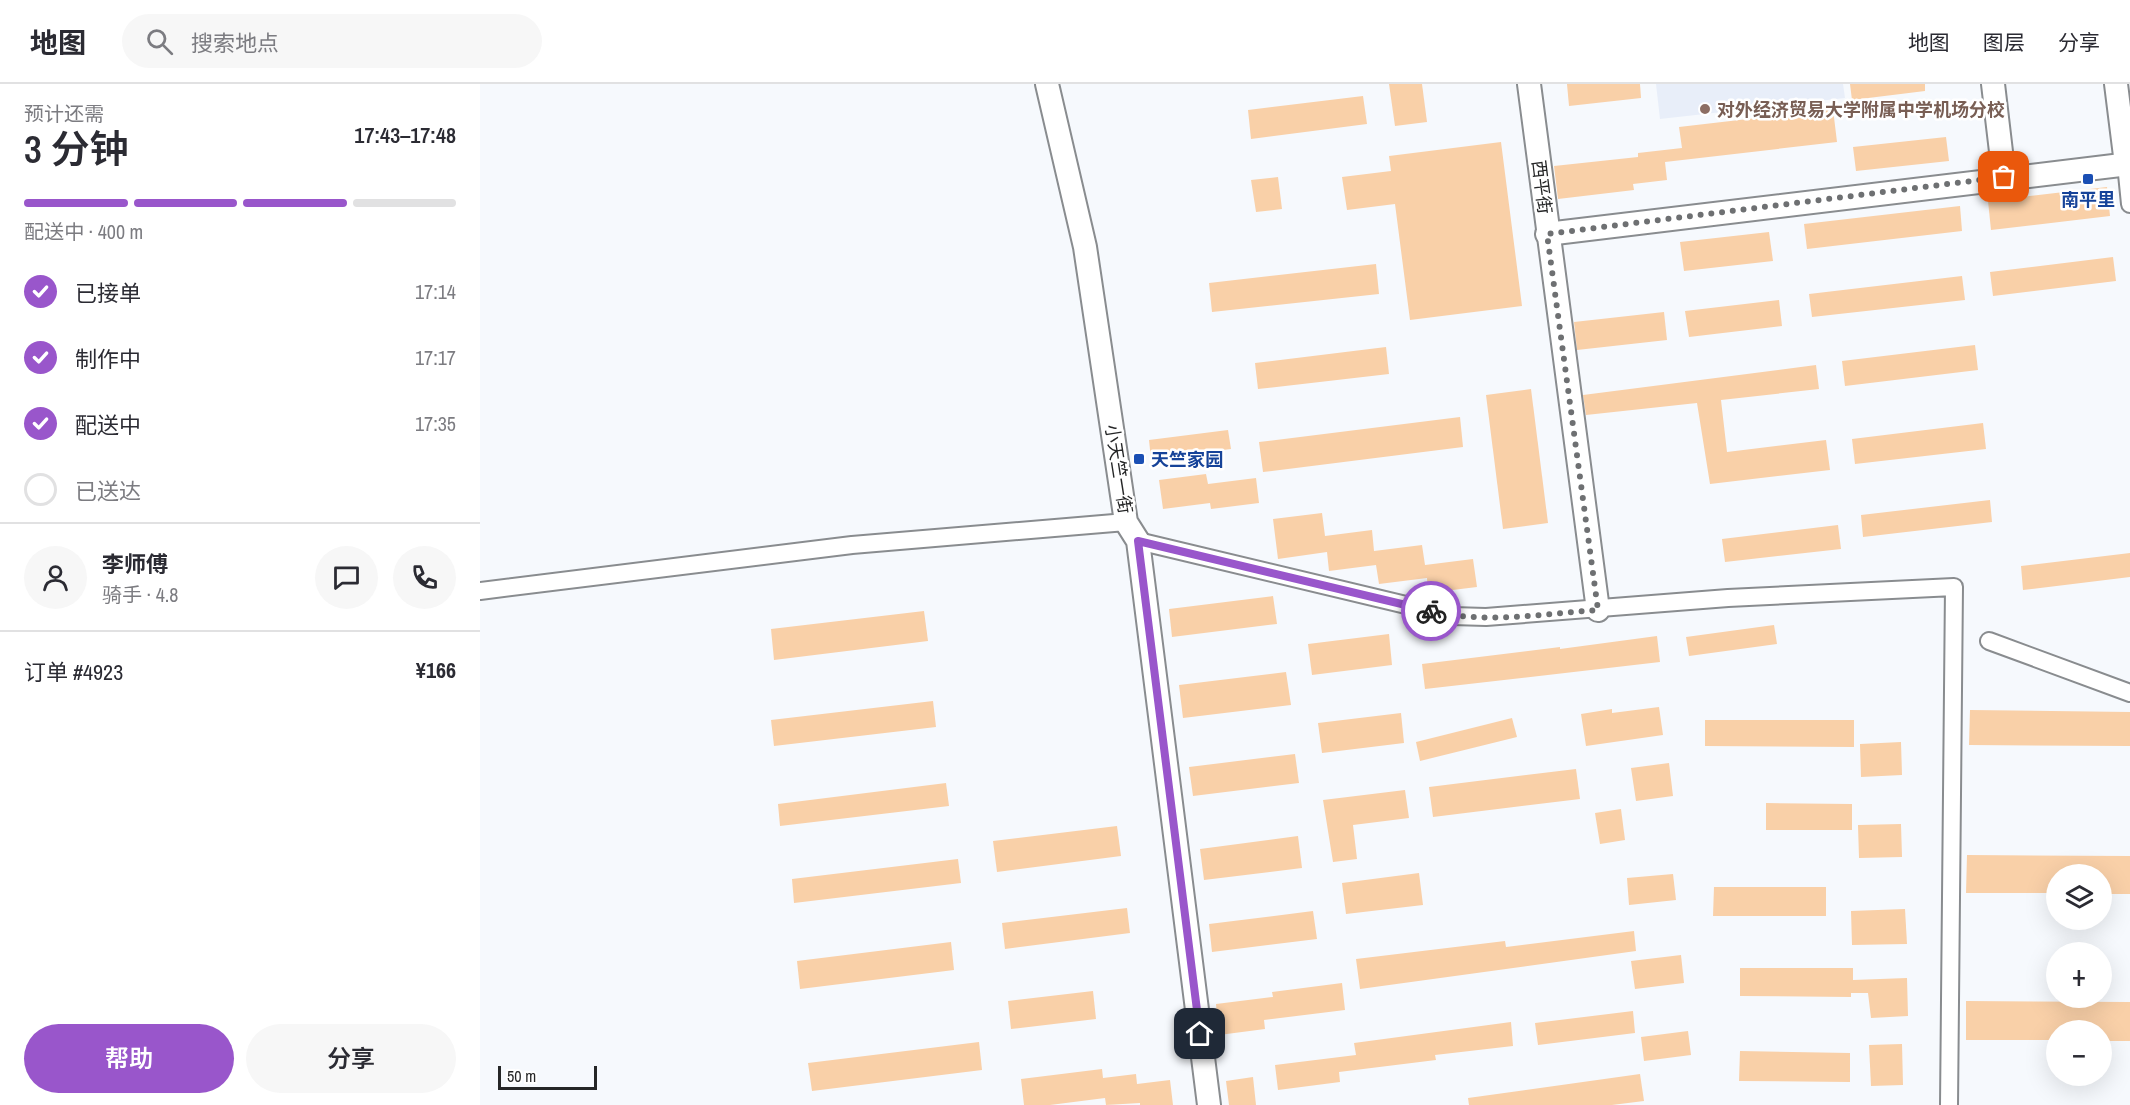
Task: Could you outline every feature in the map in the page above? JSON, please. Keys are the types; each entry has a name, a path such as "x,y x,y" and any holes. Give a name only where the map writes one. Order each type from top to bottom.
{"street":[{"name":"小天竺一街","path":"1047,84 1085,247 1132,531 1209,1105"},
{"name":"西平街","path":"1529,84 1598,610"},
{"path":"1993,84 2004,177"},
{"path":"2116,84 2128,164 2130,204"},
{"path":"1547,234 2004,177 2128,164"},
{"path":"480,591 852,545 1132,531 1452,616 1486,617 1728,598 1954,586 1949,1105"},
{"path":"1989,641 2130,693"}],"shaded area":[{"name":"对外经济贸易大学附属中学机场分校","path":"1656,84 1843,84 1845,98 1660,119"}],"building":[{"path":"1389,84 1422,84 1427,122 1395,126"},
{"path":"1567,84 1640,84 1641,98 1569,106"},
{"path":"1850,84 1925,84 1925,91 1852,100"},
{"path":"1363,96 1367,124 1251,139 1248,110"},
{"path":"1833,109 1837,142 1665,162 1667,180 1633,184 1634,190 1558,199 1554,166 1638,157 1638,153 1682,148 1679,127"},
{"path":"1946,137 1949,161 1856,171 1853,147"},
{"path":"1501,142 1522,306 1410,320 1395,204 1347,210 1342,177 1391,171 1389,156"},
{"path":"1278,177 1282,209 1256,212 1251,180"},
{"path":"2107,187 2110,216 1991,230 1988,201"},
{"path":"1960,206 1962,231 1807,249 1804,224"},
{"path":"1769,232 1773,261 1684,271 1680,242"},
{"path":"2113,257 2116,281 1993,296 1990,272"},
{"path":"1376,264 1379,294 1212,312 1209,283"},
{"path":"1962,276 1965,300 1812,317 1809,294"},
{"path":"1779,300 1782,326 1689,337 1685,311"},
{"path":"1664,312 1667,340 1577,350 1574,322"},
{"path":"1975,345 1978,370 1845,386 1842,361"},
{"path":"1386,347 1389,374 1258,389 1255,363"},
{"path":"1816,365 1819,389 1721,400 1727,452 1826,440 1830,470 1710,484 1697,403 1586,415 1583,395"},
{"path":"1531,389 1548,523 1503,529 1486,395"},
{"path":"1460,417 1463,447 1263,472 1259,442"},
{"path":"1983,423 1986,449 1855,464 1852,439"},
{"path":"1228,430 1231,449 1151,459 1149,440"},
{"path":"1206,474 1208,484 1256,478 1259,503 1211,509 1210,503 1163,509 1159,480"},
{"path":"1990,500 1992,522 1863,537 1861,515"},
{"path":"1322,513 1325,536 1372,530 1374,551 1422,545 1425,565 1473,559 1477,587 1428,593 1427,578 1379,584 1376,565 1329,571 1327,552 1278,559 1273,519"},
{"path":"1838,525 1841,549 1725,562 1722,539"},
{"path":"2130,553 2130,577 2023,590 2021,566"},
{"path":"1273,596 1277,624 1172,637 1169,609"},
{"path":"924,611 928,641 774,660 771,629"},
{"path":"1774,625 1777,644 1689,656 1686,637"},
{"path":"1389,634 1392,665 1312,675 1308,644"},
{"path":"1657,636 1660,662 1425,689 1422,664"},
{"path":"1286,672 1291,705 1183,718 1179,685"},
{"path":"933,701 936,727 774,746 771,720"},
{"path":"1659,707 1663,735 1586,746 1581,714 1612,709 1612,713"},
{"path":"1970,710 2130,712 2130,746 1969,745"},
{"path":"1401,713 1404,743 1322,753 1318,723"},
{"path":"1512,718 1517,737 1420,761 1416,742"},
{"path":"1705,720 1854,720 1854,747 1705,746"},
{"path":"1901,742 1902,775 1861,777 1860,744"},
{"path":"1295,754 1299,783 1193,796 1189,767"},
{"path":"1669,763 1673,796 1636,801 1631,768"},
{"path":"1576,769 1580,799 1433,817 1429,787"},
{"path":"946,783 949,806 780,826 778,804"},
{"path":"1405,790 1409,818 1353,825 1357,859 1333,862 1323,800"},
{"path":"1766,803 1852,804 1852,830 1766,830"},
{"path":"1621,809 1625,840 1600,844 1595,813"},
{"path":"1901,824 1902,857 1859,858 1858,825"},
{"path":"1117,826 1121,856 997,872 993,841"},
{"path":"1298,836 1302,868 1204,880 1200,849"},
{"path":"1967,855 2130,856 2130,894 2112,894 2112,864 2046,864 2046,893 1966,893"},
{"path":"958,859 961,883 794,903 792,879"},
{"path":"1419,873 1423,905 1346,914 1342,883"},
{"path":"1673,874 1676,900 1629,905 1627,878"},
{"path":"1714,887 1826,887 1826,916 1713,916"},
{"path":"1127,908 1130,933 1005,949 1002,923"},
{"path":"1905,909 1907,944 1852,945 1851,911"},
{"path":"1313,911 1317,939 1212,952 1209,924"},
{"path":"1634,931 1636,951 1360,989 1356,959 1505,941 1506,947"},
{"path":"951,942 954,970 800,989 797,961"},
{"path":"1681,955 1684,983 1635,989 1631,961"},
{"path":"1740,968 1853,968 1853,980 1907,978 1908,1016 1871,1018 1868,993 1851,993 1851,997 1740,996"},
{"path":"1342,983 1345,1010 1264,1020 1265,1029 1219,1035 1216,1004 1273,997 1272,992"},
{"path":"1093,991 1096,1019 1011,1029 1008,1001"},
{"path":"1966,1001 2046,1001 2046,1008 2112,1008 2112,1002 2130,1002 2130,1041 2112,1041 2112,1020 2046,1020 2046,1040 1966,1040"},
{"path":"1633,1011 1635,1033 1538,1045 1535,1023"},
{"path":"1511,1022 1513,1046 1435,1055 1436,1060 1339,1072 1340,1082 1278,1090 1275,1065 1356,1055 1354,1043"},
{"path":"1688,1031 1691,1055 1644,1061 1641,1037"},
{"path":"979,1042 982,1070 812,1091 808,1063"},
{"path":"1902,1044 1903,1085 1871,1086 1869,1045"},
{"path":"1740,1051 1850,1053 1850,1082 1739,1081"},
{"path":"1102,1069 1103,1078 1136,1074 1137,1084 1170,1080 1173,1105 1140,1105 1140,1103 1106,1105 1105,1098 1050,1105 1024,1105 1021,1079"},
{"path":"1640,1074 1644,1101 1612,1105 1469,1105 1468,1098"},
{"path":"1253,1077 1256,1105 1229,1105 1226,1081"}],"way so far":[{"path":"1431,611 1452,616 1486,617 1598,610 1547,234 2004,177"}],"place":[{"name":"对外经济贸易大学附属中学机场分校","path":"1705,109"},
{"name":"南平里","path":"2088,179"},
{"name":"天竺家园","path":"1139,459"}],"route":[{"path":"1200,1034 1138,541 1431,611"}]}
